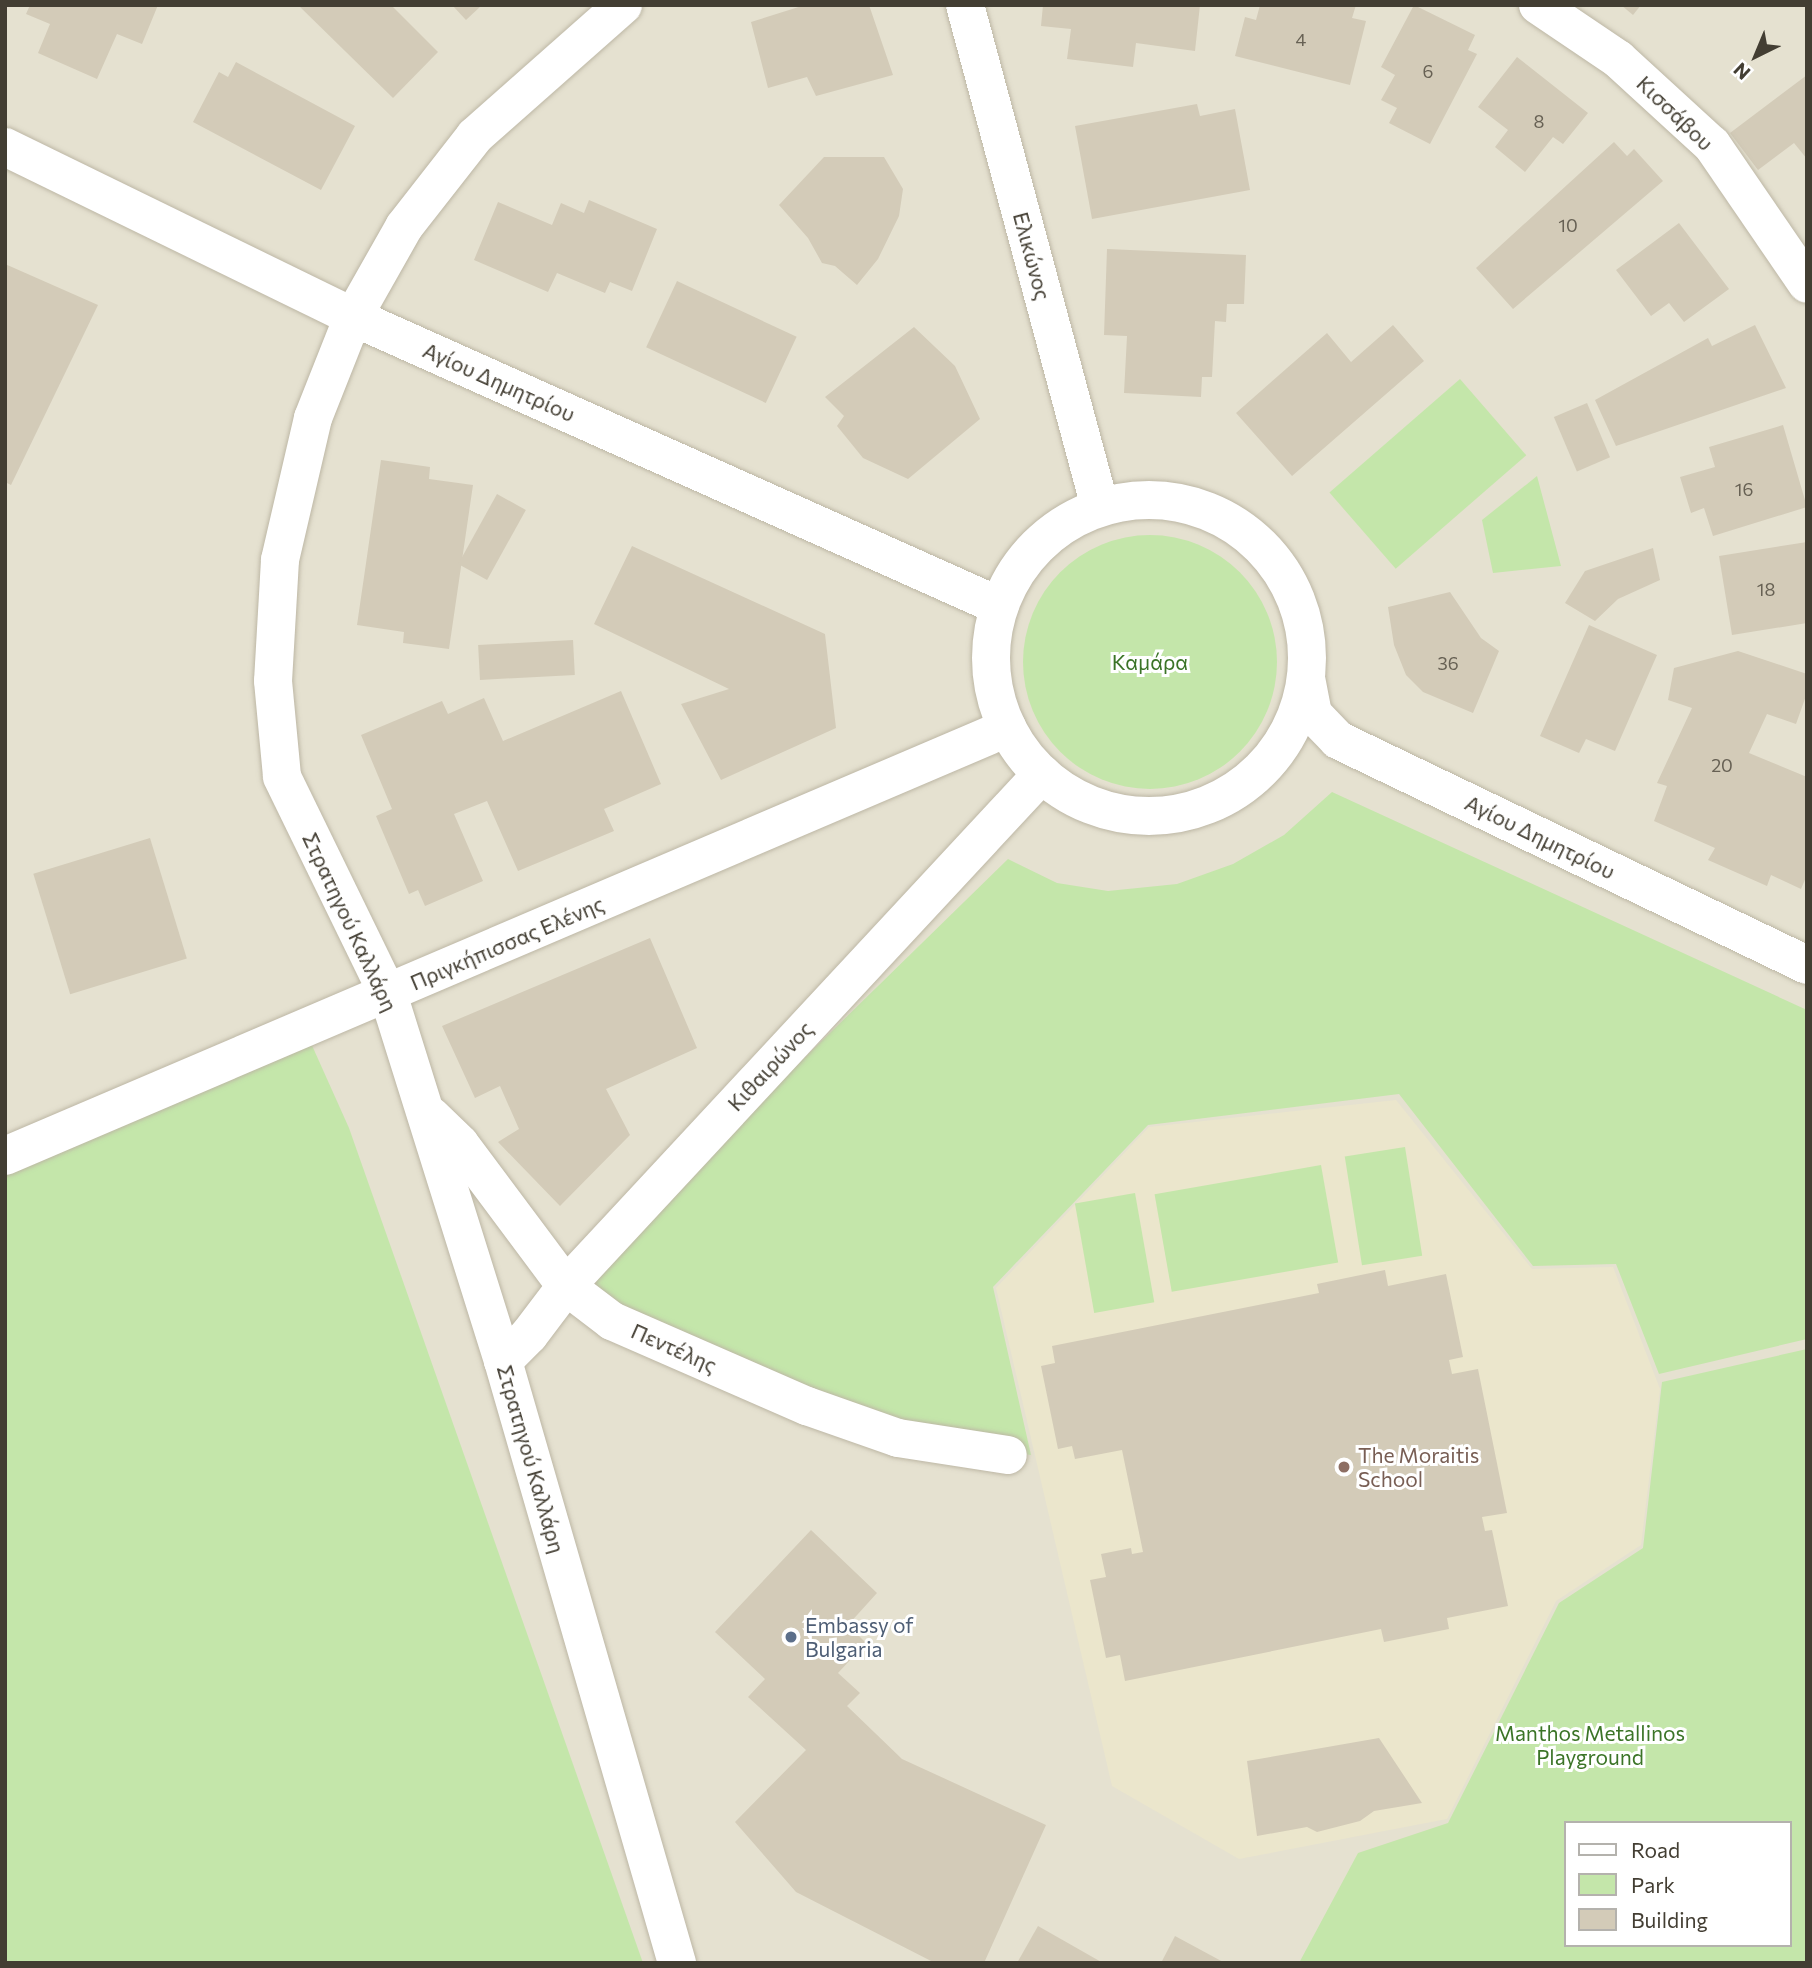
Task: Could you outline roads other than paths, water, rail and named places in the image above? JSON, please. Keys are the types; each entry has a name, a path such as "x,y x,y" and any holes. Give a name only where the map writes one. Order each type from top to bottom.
{"street":[{"name":"Στρατηγού Καλλάρη","path":"623,5 475,136 404,228 353,317 313,418 280,560 273,681 282,777 388,994 503,1361 677,1963"},
{"name":"Ελικώνος","path":"965,5 1100,507"},
{"name":"Κισσάβου","path":"1538,5 1618,59 1712,145 1805,277"},
{"name":"Αγίου Δημητρίου","path":"5,147 353,317 999,606"},
{"path":"1138,500 1178,502 1216,515 1249,536 1277,565 1296,600 1306,638 1306,678 1297,716 1278,751 1250,780 1219,800 1183,813 1145,816 1108,811 1073,797 1042,774 1007,727 992,674 991,647 999,606 1022,563 1056,529 1100,507 1138,500"},
{"name":"Αγίου Δημητρίου","path":"1306,678 1314,714 1338,740 1807,965"},
{"name":"Πριγκήπισσας Ελένης","path":"5,1156 1007,727"},
{"name":"Κιθαιρώνος","path":"503,1361 529,1335 566,1286 1042,774"},
{"name":"Πεντέλης","path":"424,1110 460,1144 566,1286 612,1321 807,1406 898,1438 1008,1455"}],"place":[{"name":"The Moraitis School","path":"1344,1467"},
{"name":"Embassy of Bulgaria","path":"791,1637"}],"park label":[{"name":"Καμάρα","path":"1150,662"},
{"name":"Manthos Metallinos Playground","path":"1590,1745"}]}
